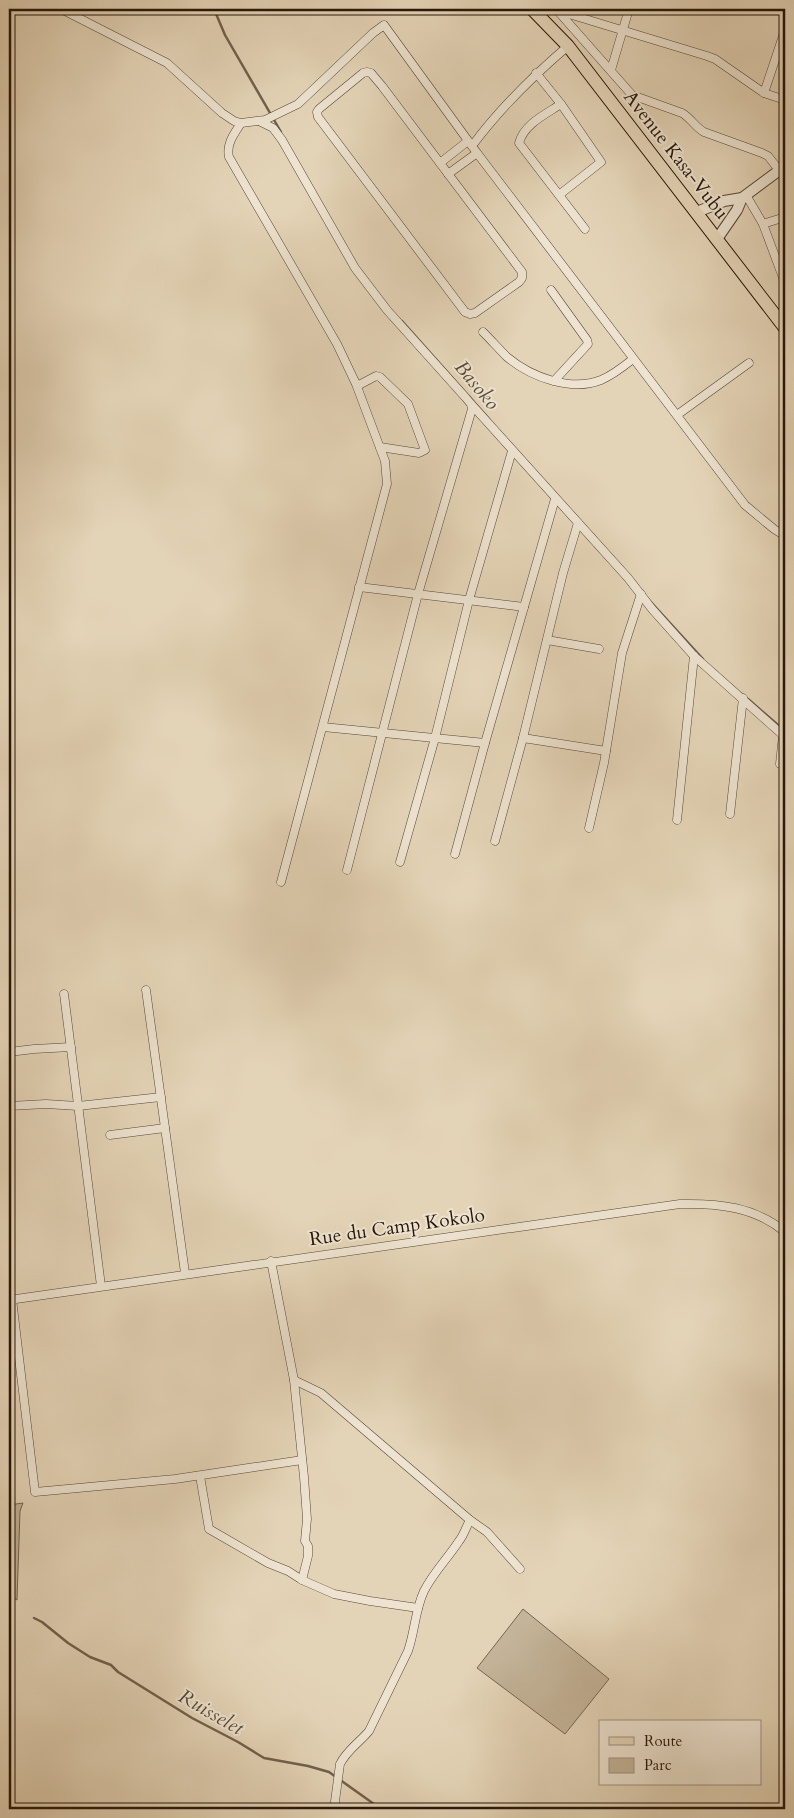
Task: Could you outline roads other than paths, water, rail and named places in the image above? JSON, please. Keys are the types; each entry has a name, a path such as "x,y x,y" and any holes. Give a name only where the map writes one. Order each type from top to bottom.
{"main road":[{"name":"Avenue Kasa-Vubu","path":"532,9 568,46 785,328"}],"street":[{"path":"61,9 167,63 222,113 241,123 262,120 298,104 332,71 384,26 477,153 745,505 785,536"},
{"path":"611,70 629,9"},
{"path":"557,10 715,59 764,93 785,100"},
{"path":"557,10 632,96 682,113 698,129 762,152 782,168 744,197 717,239"},
{"path":"764,93 783,43 785,30"},
{"path":"440,163 470,143 536,73 568,46"},
{"path":"363,73 372,73 440,163 522,272 522,278 519,282 475,313 465,312 318,117 317,112 363,73"},
{"path":"536,73 561,104 601,162 560,195"},
{"path":"561,104 534,122 521,134 519,143 585,229"},
{"path":"262,120 273,128 282,140 355,268 387,310 641,594 694,656 784,736 780,764"},
{"path":"241,123 228,145 229,157 337,344 357,386 380,447 385,461 387,484 281,882"},
{"path":"448,174 477,153"},
{"path":"697,212 724,201 744,197"},
{"path":"744,197 763,224 784,280"},
{"path":"763,224 785,217"},
{"path":"551,290 588,344 554,381"},
{"path":"483,332 508,357 526,370 554,381 585,384 600,380 616,372 633,359"},
{"path":"677,416 749,363"},
{"path":"357,386 376,376 382,379 408,404 425,450 420,453 380,447"},
{"path":"347,870 418,594 468,427 472,410 471,404"},
{"path":"400,862 435,738 470,600 512,452"},
{"path":"455,854 555,499"},
{"path":"495,841 578,523"},
{"path":"359,587 524,607"},
{"path":"589,828 606,751 622,653 641,594"},
{"path":"547,640 599,648"},
{"path":"677,820 694,656"},
{"path":"730,814 743,698"},
{"path":"323,727 485,743"},
{"path":"523,738 606,751"},
{"path":"146,990 185,1273"},
{"path":"64,994 101,1286"},
{"path":"9,1052 34,1048 71,1047"},
{"path":"9,1106 46,1104 78,1106 161,1097"},
{"path":"110,1135 166,1128"},
{"name":"Rue du Camp Kokolo","path":"10,1299 680,1204 704,1203 744,1209 765,1219 785,1232"},
{"path":"270,1261 294,1380 307,1519 305,1541 308,1546 308,1556 302,1580"},
{"path":"10,1299 35,1492 175,1479 302,1460"},
{"path":"294,1380 321,1393 486,1532 520,1569"},
{"path":"200,1476 209,1529 268,1563 334,1594 418,1608"},
{"path":"334,1809 340,1764 349,1749 369,1731 408,1651 418,1608 424,1592 432,1577 460,1539 470,1520"}],"waterway":[{"name":"Basoko","path":"214,9 225,35 281,132"},
{"name":"Basoko","path":"402,321 490,420"},
{"name":"Basoko","path":"649,600 703,659"},
{"name":"Basoko","path":"748,699 785,731"},
{"name":"Ruisselet","path":"34,1618 90,1657 111,1665 118,1672 192,1718 264,1758 329,1772 381,1809"}]}
